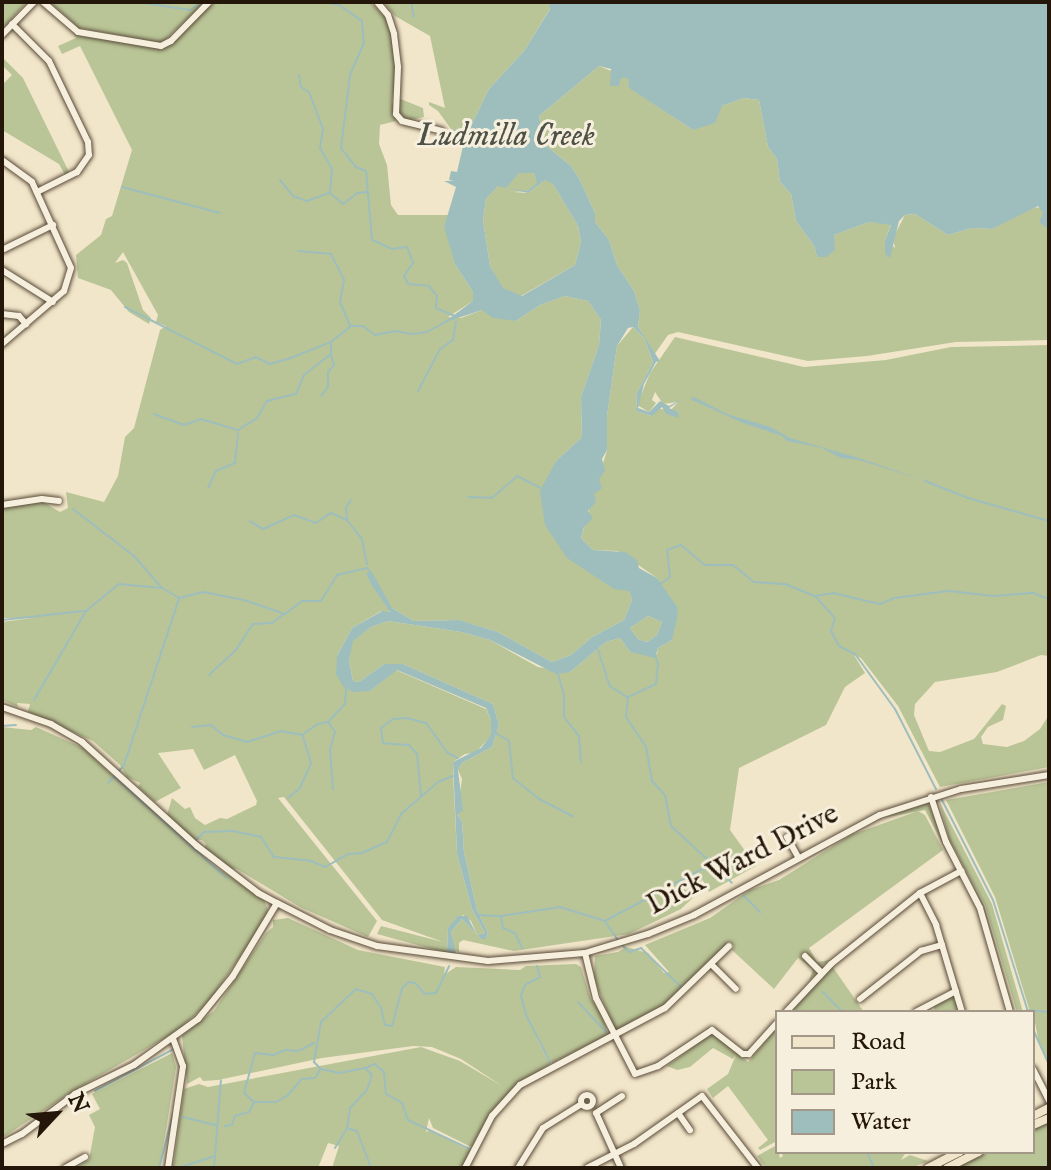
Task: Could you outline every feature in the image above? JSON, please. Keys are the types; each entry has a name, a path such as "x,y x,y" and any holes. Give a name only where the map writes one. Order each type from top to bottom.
{"main road":[{"path":"928,1168 956,1154"},
{"path":"947,1168 975,1154"}],"street":[{"path":"2,35 34,2"},
{"path":"43,2 78,32 161,46 171,41 209,2"},
{"path":"377,2 386,12 393,29 398,67 396,114 402,121 442,131"},
{"path":"12,24 49,61 88,142 89,155 77,172 37,192"},
{"path":"2,160 32,182 71,268 71,278 53,302 2,344"},
{"path":"2,250 53,225"},
{"path":"2,270 53,302"},
{"path":"2,314 21,317 26,324"},
{"path":"2,505 42,499 59,501"},
{"name":"Dick Ward Drive","path":"2,707 51,724 82,742 197,846 258,893 330,930 365,942 457,959 513,962 585,953 621,943 672,925 881,815 936,796 989,783 1049,775"},
{"path":"936,796 946,842 981,911 1009,1010"},
{"path":"787,837 798,857"},
{"path":"788,1010 821,972 920,893 961,871"},
{"path":"920,893 942,945 961,1010"},
{"path":"2,1144 22,1134 75,1094 173,1039 219,996 277,903"},
{"path":"860,999 921,951 942,945"},
{"path":"465,1168 492,1116 512,1091 543,1070 665,1008 729,946"},
{"path":"585,953 596,998 635,1074 658,1066 712,1030 746,1055 775,1025"},
{"path":"805,956 821,972"},
{"path":"711,964 736,989"},
{"path":"920,1010 956,991"},
{"path":"168,1168 183,1066 173,1039"},
{"path":"1035,1073 1049,1101"},
{"path":"621,1168 596,1113 622,1096"},
{"path":"587,1168 704,1097 758,1168"},
{"path":"518,1168 543,1128 580,1105"},
{"path":"678,1113 690,1130"},
{"path":"65,1168 85,1157"}],"green space":[{"path":"27,2 2,29 2,3"},
{"path":"50,2 205,2 162,43 79,28"},
{"path":"215,2 370,2 386,18 391,29 396,72 392,101 396,121 380,125 379,144 387,165 391,205 398,215 448,215 455,264 473,292 473,301 448,317 461,318 482,310 516,321 540,305 565,296 588,301 601,320 599,345 581,397 582,437 556,461 545,525 629,591 632,600 624,620 592,637 571,655 552,662 498,632 458,620 414,621 392,608 387,614 381,611 352,628 337,656 337,674 370,691 396,670 486,709 491,720 491,736 475,753 465,754 453,762 457,854 472,909 485,933 477,935 471,921 463,915 448,928 447,953 377,934 381,926 443,942 382,920 284,797 278,798 377,921 368,937 300,907 237,869 229,868 204,849 206,844 202,840 192,839 167,815 172,798 185,809 190,807 195,818 205,825 220,818 227,819 256,805 257,801 235,755 204,770 193,749 158,753 181,788 155,802 138,787 140,783 127,777 120,765 93,741 28,712 30,704 17,703 18,707 2,700 2,622 31,618 2,618 2,508 43,502 60,512 68,508 66,492 104,502 118,476 125,437 134,428 160,330 166,326 156,322 158,315 123,252 115,263 123,260 127,263 143,310 151,318 149,324 129,312 111,290 78,278 76,255 101,235 106,219 112,216 132,150 80,46 62,54 58,46 76,38 73,32 162,48"},
{"path":"384,2 554,2 524,51 489,89 468,132 463,133 451,129 438,111 429,105 429,102 445,108 430,36 395,16"},
{"path":"2,57 23,78 69,172 65,175 59,164 2,130 2,85 12,75 2,65"},
{"path":"599,66 629,78 630,88 693,130 722,106 744,98 759,100 768,147 777,159 780,182 791,194 796,221 814,246 817,257 834,235 869,222 891,224 885,240 895,248 893,238 905,215 915,214 948,235 972,228 992,229 1032,207 1041,208 1049,230 1049,340 956,342 867,356 808,361 678,332 668,335 654,355 638,327 640,310 634,291 617,265 609,240 595,222 595,213 580,180 571,166 544,144 539,116"},
{"path":"398,98 423,108 424,117 407,121 397,110"},
{"path":"519,173 534,173 538,183 527,191 513,192 528,193 546,179 553,184 578,226 581,242 575,265 521,296 502,288 490,266 483,220 486,199 498,186"},
{"path":"633,327 644,338 653,362 637,393 636,411 652,416 657,408 670,411 678,402 663,404 655,392 652,400 656,403 649,412 637,405 650,373 675,337 804,367 886,360 951,347 1049,345 1049,656 1041,655 997,672 935,682 915,704 914,715 929,751 940,752 974,739 1002,704 1006,706 1003,720 988,727 981,737 983,744 1007,747 1024,741 1040,729 1049,715 1049,767 940,787 898,706 861,658 854,655 865,673 845,687 826,725 739,768 730,830 756,866 709,892 702,879 699,892 681,909 629,934 514,951 463,940 459,943 459,952 453,950 451,932 462,919 481,939 486,939 488,933 477,910 464,852 462,821 457,815 462,779 458,770 462,763 492,747 499,725 493,704 403,664 384,664 359,682 353,681 349,661 352,641 371,627 388,621 461,632 490,640 538,667 570,672 606,642 620,638 630,652 657,654 658,648 672,640 665,591 657,578 618,551 593,550 581,538 607,450 607,416 617,346"},
{"path":"648,616 662,622 657,635 647,642 638,639 630,628"},
{"path":"2,727 31,730 36,727 83,748 200,856 264,900 268,910 259,930 207,1004 177,1031 73,1091 2,1138"},
{"path":"1049,782 1049,1063 1039,1043 1035,1010 1029,1010 995,897 946,800"},
{"path":"939,801 992,904 1022,1010 1016,1010 985,905 949,839"},
{"path":"925,803 930,806 946,850 925,810 883,818"},
{"path":"918,811 925,815 943,850 809,948 817,962 831,960 815,969 815,975 809,981 813,969 798,958 774,989 732,950 734,946 730,942 665,1005 621,1029 614,1028 594,979 595,956 618,952 626,947 648,953 664,973 669,972 645,945 710,918 750,890 779,880 851,835"},
{"path":"954,847 984,905 1014,1010 1014,1010 983,906"},
{"path":"288,918 358,950 445,967 444,975 456,967 520,970 526,966 576,964 581,967 590,997 603,1017 608,1035 552,1063 535,1035 550,1064 520,1083 504,1098 473,1148 433,1128 429,1118 426,1132 431,1130 471,1151 463,1168 332,1168 339,1146 328,1143 318,1168 173,1168 184,1089 199,1084 208,1087 421,1047 460,1061 502,1086 461,1059 432,1047 413,1046 322,1058 218,1080 203,1081 200,1077 187,1084 182,1035 214,1011 273,927 273,920"},
{"path":"832,966 863,1010 793,1010"},
{"path":"952,995 959,1010 935,1010 932,1004"},
{"path":"775,1030 775,1142 760,1150 758,1148 768,1140 728,1086 713,1098 707,1089 728,1074 736,1055 733,1059 713,1048 690,1067 677,1070 667,1066 712,1033 748,1062"},
{"path":"172,1053 176,1067 160,1168 75,1168 89,1160 95,1127 89,1115 100,1109 92,1094"},
{"path":"1049,1121 1049,1168 952,1168 981,1154 1035,1154 1035,1128"},
{"path":"775,1146 775,1154 779,1154 780,1158 782,1154 905,1154 901,1160 910,1155 928,1161 912,1168 766,1168 757,1156"}],"water":[{"path":"554,2 1049,2 1049,230 1039,222 1043,213 1038,206 992,229 972,228 948,235 915,214 905,215 899,221 890,258 885,254 885,240 891,225 869,222 834,235 835,250 826,257 817,257 814,246 796,221 791,194 780,182 777,159 768,147 759,100 744,98 722,106 715,123 693,130 629,88 628,78 621,78 619,86 610,86 611,69 599,66 539,116 544,144 571,166 580,180 595,213 595,222 609,240 617,265 634,291 640,310 638,327 660,361 656,362 644,384 638,408 649,412 660,401 669,406 684,398 669,408 678,412 679,418 666,414 662,407 652,416 636,411 637,393 653,362 644,338 633,327 628,328 617,346 607,416 607,450 602,459 605,470 599,480 602,488 594,494 596,502 588,511 593,518 584,527 581,538 593,550 625,552 637,560 639,568 657,578 678,608 672,640 658,648 655,658 630,652 620,638 606,642 570,672 556,674 490,640 461,632 388,621 371,627 353,641 349,661 353,681 359,682 384,664 403,664 493,704 499,725 492,747 462,763 458,770 463,810 457,815 462,821 464,852 477,910 488,933 486,939 477,935 485,933 472,909 457,854 453,762 481,748 491,735 491,720 486,708 397,670 370,691 353,692 343,686 336,674 337,656 352,628 382,611 390,612 366,573 372,572 392,608 414,621 459,620 498,632 552,662 571,655 592,637 624,620 632,600 629,591 614,589 567,558 545,525 540,491 556,461 582,437 581,397 599,345 601,320 588,301 565,296 540,305 516,321 493,318 482,310 443,323 473,301 473,292 455,264 444,227 456,187 444,181 454,181 449,180 451,171 457,172 463,146 449,135 451,129 468,132 489,89 524,51 550,9 549,4","holes":["519,173 534,173 537,183 527,191 507,188 528,193 545,180 553,184 578,226 581,242 575,265 522,296 503,288 490,266 483,220 486,199 498,186 506,188","648,616 662,622 657,635 647,642 638,639 630,628"]},
{"path":"694,397 727,414 770,427 790,438 859,458 926,481 859,460 841,458 822,448 787,441 782,436 743,423 690,399"},
{"path":"458,916 467,916 477,935 462,919 451,932 456,954 447,953 448,928"}],"waterway":[{"path":"137,2 190,10 202,2"},
{"path":"322,2 339,5 362,21 364,43 350,75 341,148 356,167 366,171 372,240 392,249 407,247 413,263 404,276 408,284 429,286 437,296 436,308 455,316"},
{"path":"411,2 414,17"},
{"path":"299,75 301,87 309,92 323,129 320,148 332,169 330,193 343,204 357,193 367,192"},
{"path":"280,180 293,196 307,201 329,193"},
{"path":"122,187 220,213"},
{"path":"298,251 331,254 344,280 340,302 350,325"},
{"path":"125,307 237,364 256,357 270,364 288,359 331,342 351,326 363,326 375,335 395,331 412,334 427,332 447,321"},
{"path":"418,391 440,349 453,340 456,321"},
{"path":"154,414 184,425 201,419 238,430 257,418 267,401 296,394 304,375 331,354 331,343"},
{"path":"321,396 328,387 328,372 334,365 331,355"},
{"path":"208,488 216,471 235,463 238,433"},
{"path":"468,497 492,498 517,476 543,489"},
{"path":"925,481 968,498 1049,521"},
{"path":"347,520 346,507 351,500"},
{"path":"73,509 134,556 162,588"},
{"path":"250,521 263,529 294,515 316,523 331,513 347,520 362,539 367,565"},
{"path":"660,584 670,577 667,550 681,545 705,565 733,565 754,582 785,584 815,596 833,593 880,604 894,598 949,591 995,596 1033,593 1049,599"},
{"path":"34,700 86,611 119,584 162,588 179,598 203,592 244,600 285,614 302,601 321,601 337,575 367,568 370,572"},
{"path":"816,597 835,618 831,631 839,646 855,654 895,709 936,789"},
{"path":"108,783 124,765 179,599"},
{"path":"2,620 84,611"},
{"path":"209,675 236,650 253,624 272,623 284,614"},
{"path":"598,650 610,686 627,697"},
{"path":"655,655 658,664 656,684 628,697 626,717 646,747 652,781 665,795 671,826 718,869"},
{"path":"558,674 564,695 564,717 579,736 581,762"},
{"path":"192,727 211,725 223,735 247,742 280,731 302,735 318,724 328,722 345,704 346,688"},
{"path":"421,796 417,754 409,745 383,743 381,728 393,719 407,718 426,723 448,753 458,758"},
{"path":"328,722 335,732 330,749 333,789"},
{"path":"2,726 16,725"},
{"path":"494,732 509,741 513,778 539,799 573,816"},
{"path":"288,798 300,788 311,763 303,736"},
{"path":"190,846 204,832 233,831 261,837 274,857 311,861 325,867 348,854 362,853 387,842 401,814 438,782 453,776"},
{"path":"114,777 226,878"},
{"path":"942,800 993,900 1027,1010"},
{"path":"479,915 501,916 560,907 605,921 702,869 719,870 732,883"},
{"path":"744,896 760,912"},
{"path":"501,916 503,928 515,933 522,948"},
{"path":"606,923 618,940"},
{"path":"622,945 629,952 641,948 681,987"},
{"name":"Ludmilla Creek","path":"335,1148 347,1128 350,1108 367,1090 372,1075 365,1068 339,1073 321,1069 314,1062 321,1022 356,989 372,994 381,1008 385,1025 392,1026 402,988 409,982 415,983 425,994 436,993 449,966"},
{"path":"537,966 540,977 525,985 521,995 526,1015 550,1062"},
{"path":"823,992 840,1010"},
{"path":"578,1002 606,1032"},
{"path":"1035,1011 1049,1012"},
{"path":"1035,1033 1048,1062"},
{"path":"314,1043 298,1051 285,1050 273,1055 255,1053 244,1093 254,1102 276,1102 287,1096 302,1079 315,1078 320,1070"},
{"path":"95,1091 174,1049"},
{"path":"365,1068 375,1064 384,1072 386,1094 402,1103 408,1120 470,1149"},
{"path":"214,1168 221,1080"},
{"path":"225,1126 232,1125 235,1116 249,1112 254,1103"},
{"path":"159,1168 173,1114"},
{"path":"183,1117 216,1125"},
{"path":"347,1128 357,1131 371,1168"},
{"path":"868,1154 874,1168"},
{"path":"178,1168 215,1156"}]}
